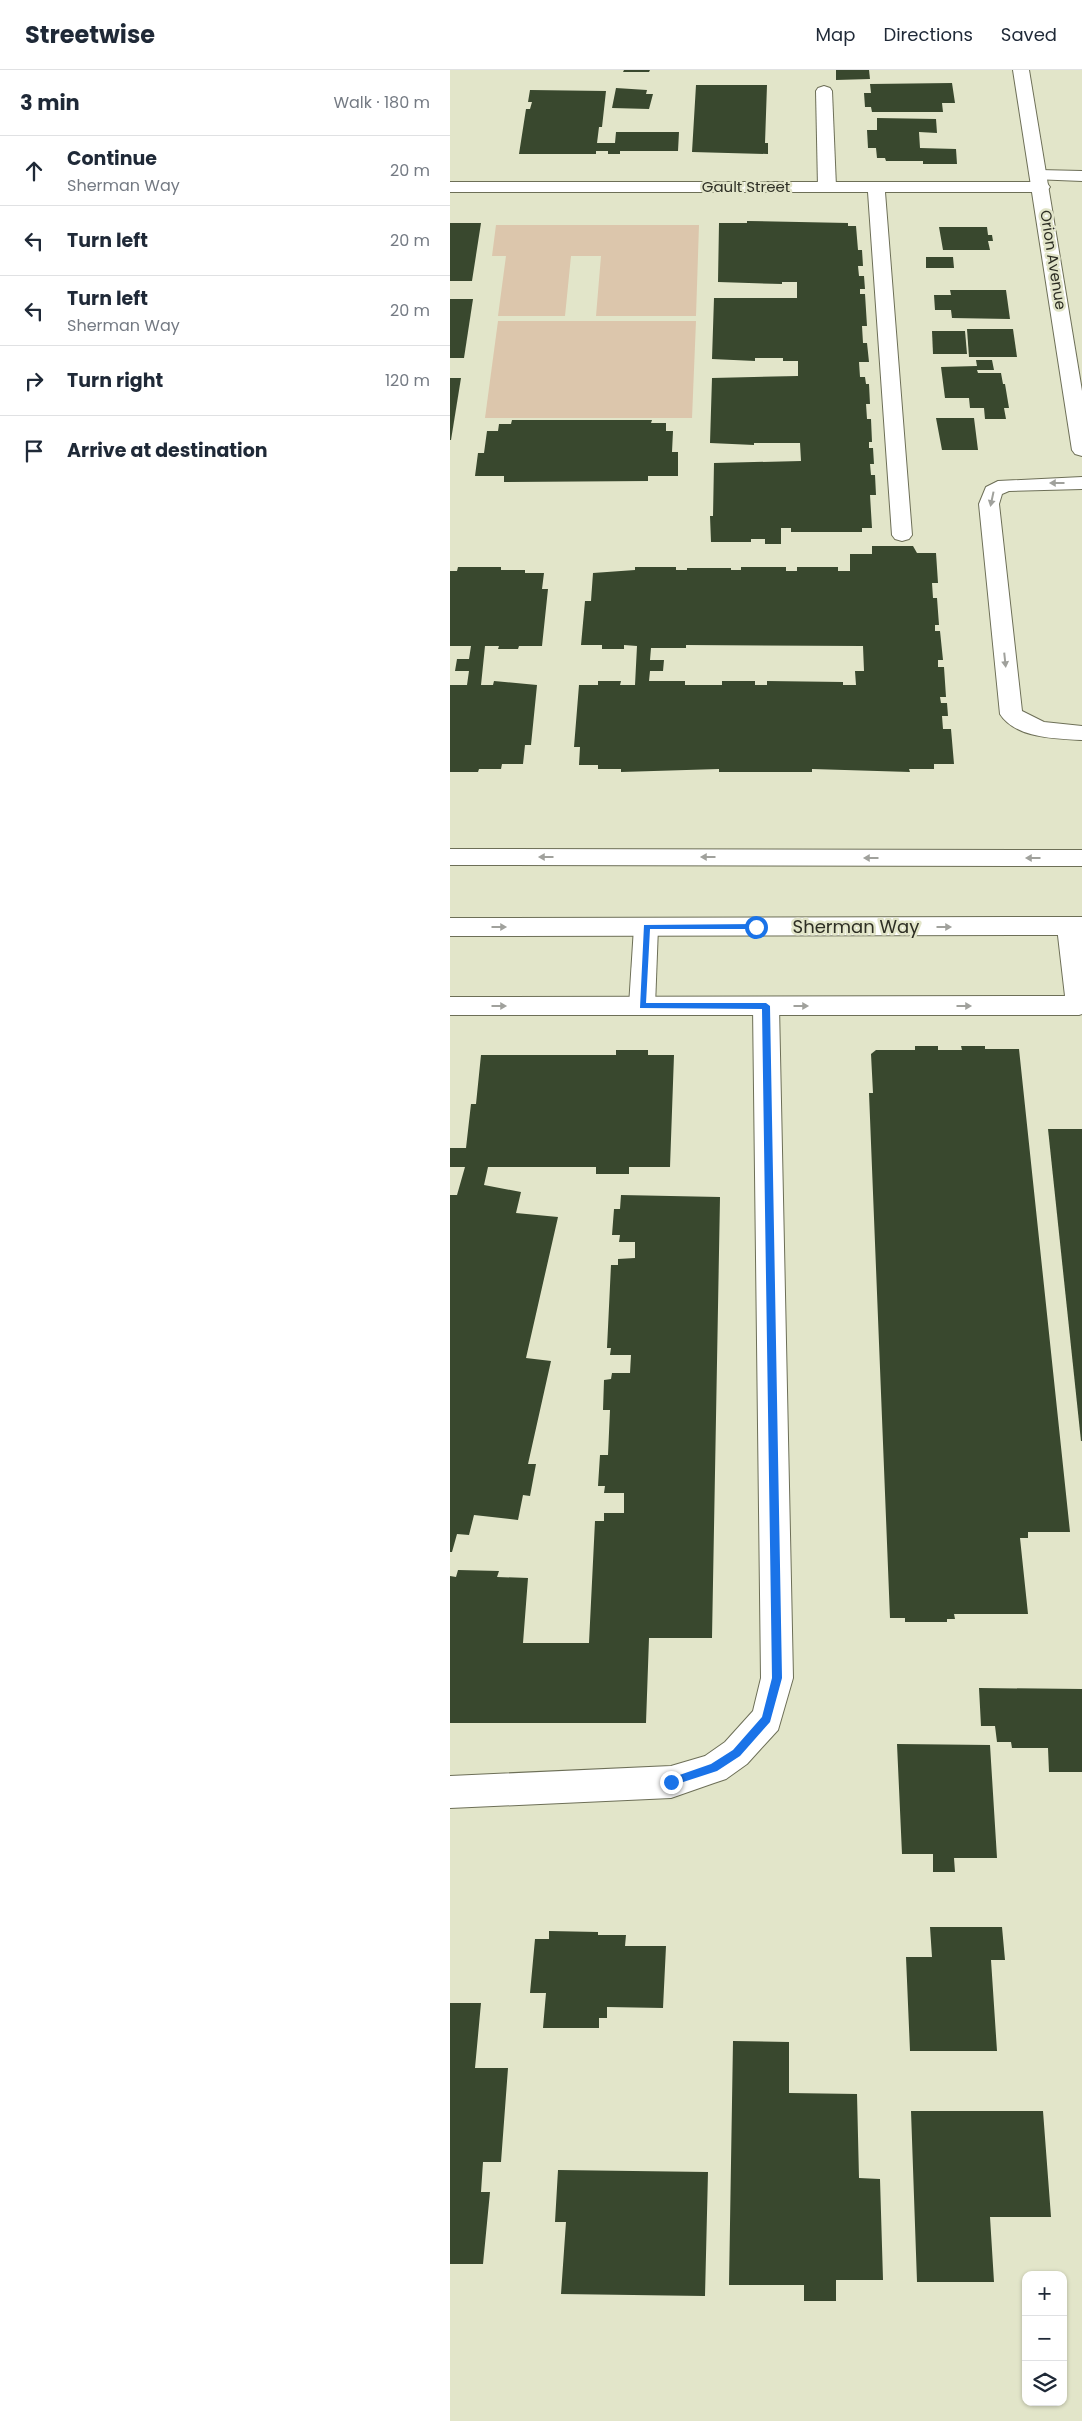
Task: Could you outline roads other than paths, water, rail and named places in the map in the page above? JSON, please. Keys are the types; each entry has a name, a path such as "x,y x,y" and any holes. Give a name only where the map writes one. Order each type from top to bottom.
{"street":[{"name":"Orion Avenue","path":"1021,70 1040,181 1076,366 1082,450"},
{"path":"824,91 827,187"},
{"name":"Gault Street","path":"450,187 876,187 1040,181 1082,176"},
{"path":"876,187 902,535"},
{"path":"1082,483 1005,484 993,490 990,504 1011,714 1023,724 1039,730 1082,733"},
{"path":"450,857 1082,858"},
{"name":"Sherman Way","path":"450,927 1076,927"},
{"path":"642,1006 646,927"},
{"path":"450,1006 1081,1006 1076,927"},
{"path":"450,1792 671,1782 714,1768 736,1753 767,1719 777,1678 766,1006"}]}
